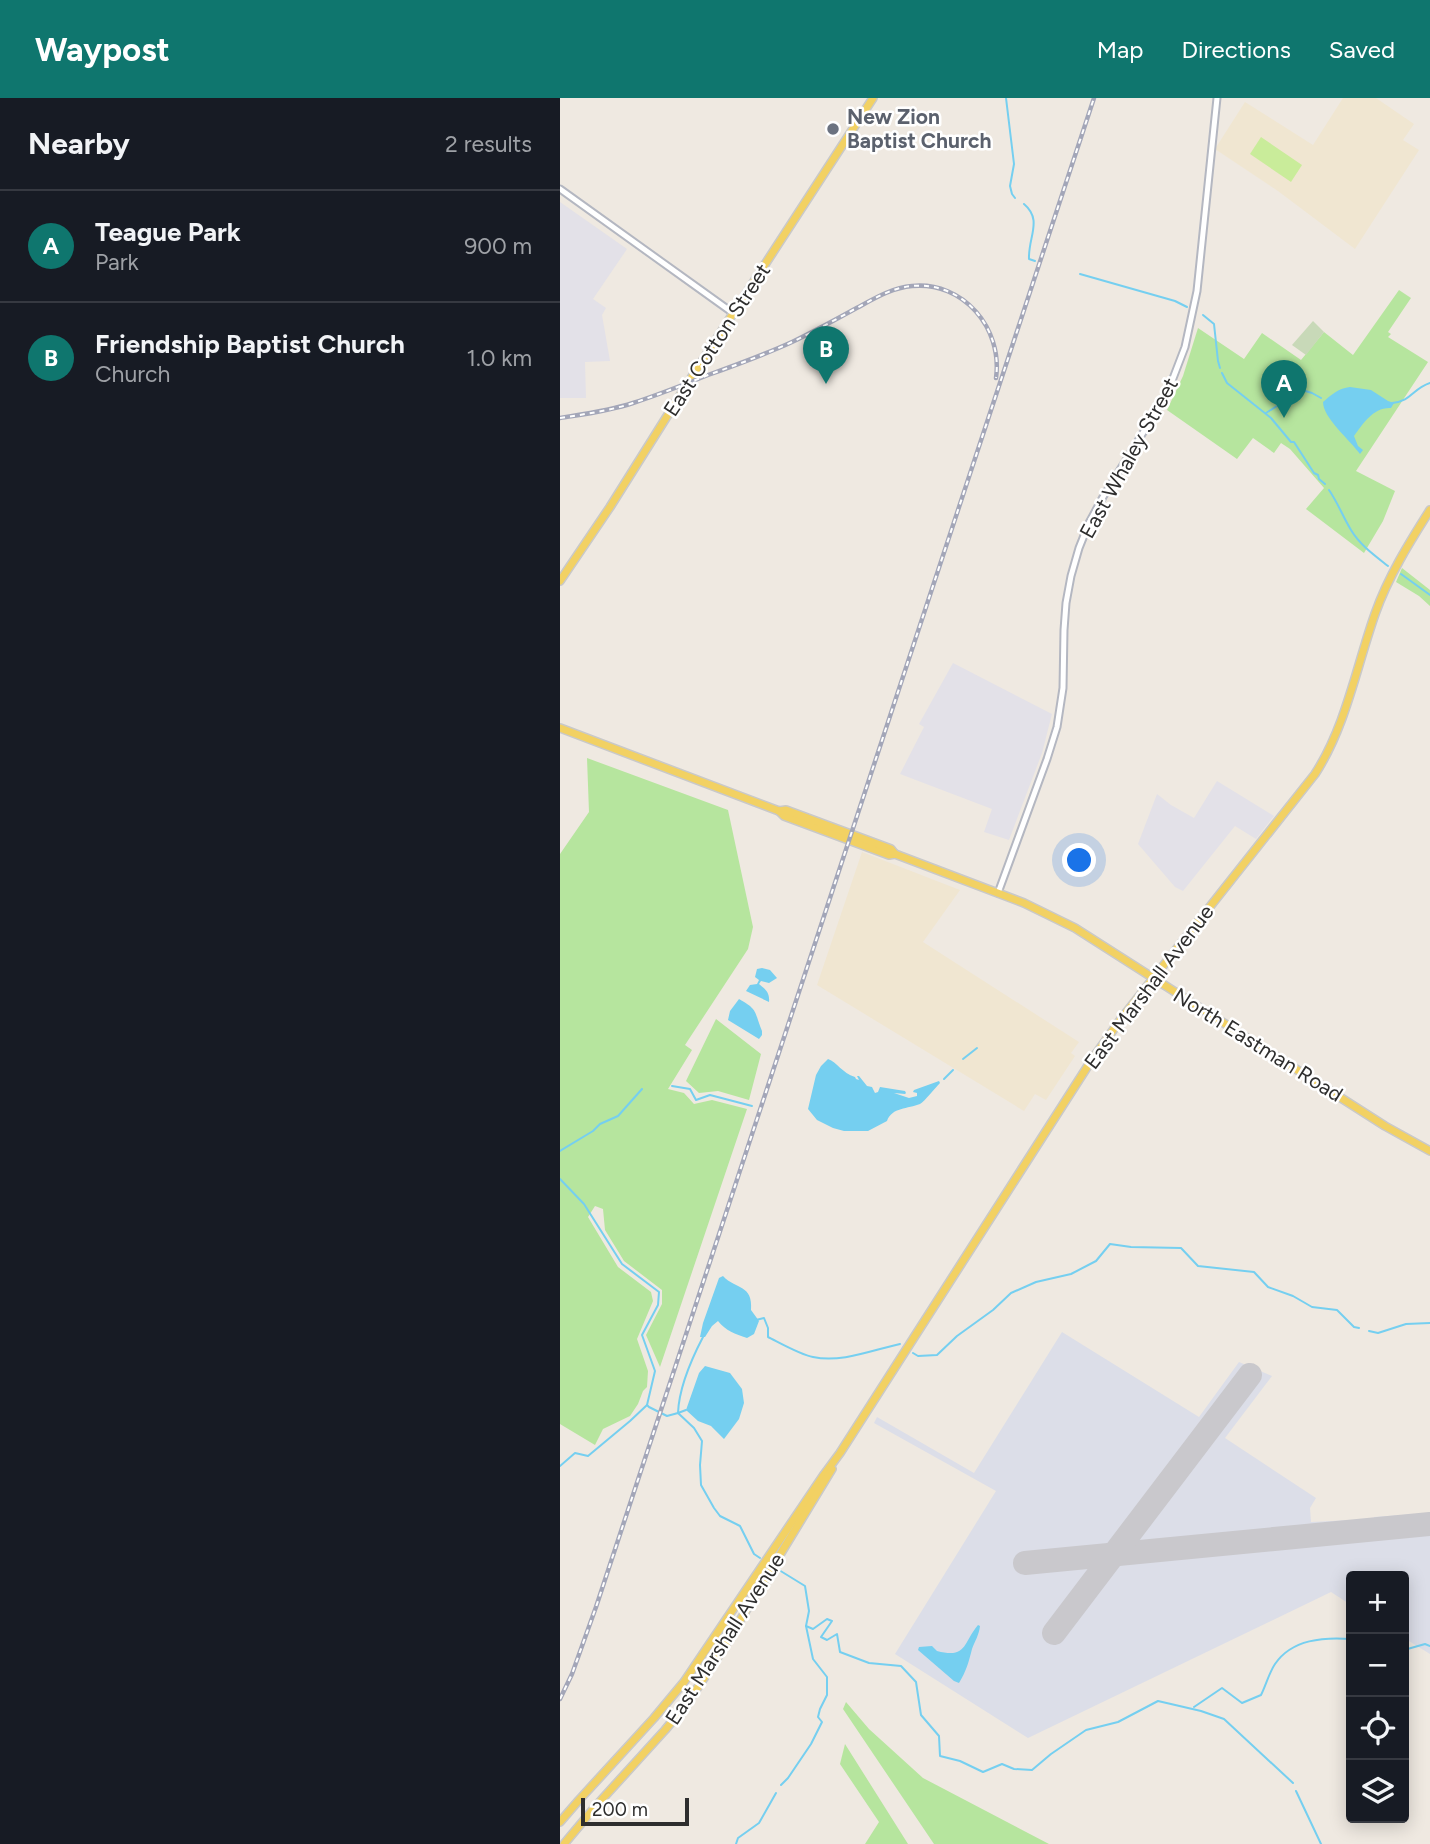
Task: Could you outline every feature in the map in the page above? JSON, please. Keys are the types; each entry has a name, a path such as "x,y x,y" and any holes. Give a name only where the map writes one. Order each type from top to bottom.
{"main road":[{"name":"East Cotton Street","path":"560,581 873,98"},
{"name":"East Marshall Avenue","path":"560,1822 661,1709 704,1653 840,1453 1108,1037 1321,764 1340,723 1384,590 1430,510"},
{"name":"North Eastman Road","path":"560,728 779,810 786,810 850,837 891,849 895,854 998,893 1066,923 1379,1122 1430,1151"},
{"name":"East Marshall Avenue","path":"564,1844 675,1719 716,1660 827,1479 840,1453"},
{"path":"704,1653 716,1660"},
{"path":"593,1784 606,1795"}],"street":[{"name":"East Whaley Street","path":"998,893 1044,769 1056,727 1063,688 1066,603 1079,548 1102,497 1167,394 1185,347 1196,299 1217,98"},
{"path":"560,189 733,313"}],"shaded area":[{"path":"1343,98 1376,98 1414,124 1403,140 1419,150 1355,249 1278,191 1215,149 1245,102 1313,145"},
{"path":"560,202 627,249 593,299 606,308 602,315 610,361 585,362 586,398 560,398"},
{"path":"953,663 1052,714 1042,753 1009,840 984,832 992,809 900,774 924,727 919,724"},
{"path":"1217,781 1274,816 1256,839 1235,826 1183,891 1175,887 1138,844 1157,794 1194,818"},
{"path":"862,852 960,890 923,942 1079,1042 1071,1053 1075,1056 1046,1100 1035,1094 1024,1111 817,985"},
{"path":"1062,1332 1199,1417 1239,1362 1272,1376 1225,1438 1316,1498 1310,1508 1311,1522 1430,1513 1430,1654 1409,1641 1409,1571 1346,1571 1346,1602 1331,1592 1028,1738 895,1654 996,1491 874,1423 877,1417 974,1473"}],"green space":[{"path":"1261,137 1302,165 1291,182 1250,154"},
{"path":"1399,290 1411,298 1388,332 1391,334 1388,337 1428,362 1356,471 1395,491 1383,521 1364,553 1306,509 1324,488 1290,449 1281,443 1274,453 1253,438 1237,459 1167,410 1183,376 1198,328 1244,359 1262,333 1301,360 1324,332 1353,355"},
{"path":"1313,321 1324,332 1306,355 1292,345"},
{"path":"1402,568 1430,590 1430,606 1396,582"},
{"path":"587,758 728,810 753,927 748,949 685,1045 692,1050 668,1089 684,1093 694,1104 712,1100 747,1109 660,1367 646,1335 662,1304 662,1290 624,1261 605,1230 603,1209 595,1206 588,1217 618,1267 651,1292 653,1301 637,1339 648,1371 647,1387 630,1416 603,1429 595,1445 560,1424 560,854 589,812"},
{"path":"716,1019 761,1054 749,1100 718,1091 699,1093 686,1081"},
{"path":"846,1702 869,1729 923,1778 1049,1844 934,1844 843,1709"},
{"path":"845,1744 908,1844 865,1844 879,1822 840,1764"}],"water":[{"path":"1350,387 1371,390 1394,403 1391,408 1374,413 1354,436 1363,450 1360,454 1327,415 1323,402 1339,390"},
{"path":"757,969 770,970 777,978 769,983 761,981 759,984 768,993 769,1002 746,991 750,985 757,984"},
{"path":"739,999 755,1012 762,1031 759,1039 728,1020 730,1011"},
{"path":"828,1059 856,1079 859,1080 859,1076 875,1093 880,1087 905,1091 905,1094 894,1093 909,1098 917,1096 914,1090 939,1081 940,1083 920,1104 896,1111 887,1121 868,1131 844,1131 817,1120 808,1109 816,1075"},
{"path":"723,1276 743,1288 749,1296 751,1310 759,1321 754,1334 747,1338 728,1330 718,1321 705,1337 700,1337 719,1278"},
{"path":"705,1366 730,1373 742,1389 744,1403 739,1419 724,1439 711,1426 698,1421 686,1410 699,1373"},
{"path":"978,1625 978,1635 959,1683 918,1650 919,1647 932,1646 937,1651 947,1653 959,1651"}],"waterway":[{"path":"1006,98 1014,164 1010,186 1015,198"},
{"path":"1024,204 1033,216 1029,259 1035,261"},
{"path":"1080,274 1175,301 1187,307"},
{"path":"1203,315 1214,324 1220,368"},
{"path":"1222,373 1227,383 1271,418 1291,442 1294,442 1314,473 1325,484"},
{"path":"1392,403 1404,400 1430,383"},
{"path":"1302,390 1321,398"},
{"path":"1266,413 1277,406"},
{"path":"1329,490 1355,535 1388,566"},
{"path":"1401,574 1430,595"},
{"path":"963,1059 977,1048"},
{"path":"944,1079 953,1070"},
{"path":"672,1086 690,1089 696,1100 710,1095 752,1106"},
{"path":"560,1151 600,1124 618,1116 642,1089"},
{"path":"560,1179 584,1204 622,1264 659,1292 658,1305 642,1335 655,1371 647,1405 649,1407 667,1416 678,1413 686,1374 703,1337"},
{"path":"913,1353 918,1356 937,1355 1011,1293 1036,1282 1071,1274 1096,1261 1110,1244 1181,1248 1198,1266 1254,1272 1268,1287 1293,1296 1312,1307 1337,1310 1354,1327 1359,1328"},
{"path":"756,1320 764,1318 768,1337 813,1357 846,1357 900,1344"},
{"path":"1369,1331 1378,1333 1406,1324 1430,1323"},
{"path":"560,1466 575,1453 588,1456 647,1405"},
{"path":"686,1410 678,1413 694,1428 702,1441 701,1485 720,1516 740,1526 754,1554 760,1558"},
{"path":"779,1570 805,1586 809,1611 806,1626 813,1629 827,1619 832,1621 821,1637 827,1640 837,1634 840,1652 869,1663 901,1666 916,1682 921,1715 939,1736 940,1756 960,1761 983,1772 1002,1764 1014,1769 1032,1770 1086,1730 1118,1722 1158,1701 1224,1719 1293,1783"},
{"path":"781,1785 811,1744 822,1722 818,1717 827,1695 827,1677 813,1659 806,1626"},
{"path":"1194,1707 1222,1688 1242,1703 1261,1695 1275,1664 1290,1649 1320,1639 1346,1639"},
{"path":"1409,1649 1425,1644 1430,1646"},
{"path":"1296,1791 1321,1844"},
{"path":"736,1844 738,1838 759,1823 776,1793"}],"runway":[{"path":"1054,1633 1250,1375"},
{"path":"1025,1563 1430,1524"}],"railway":[{"path":"560,1699 596,1607 1094,98"},
{"path":"560,418 615,408 670,390 782,347 881,295 912,286 931,286 948,291 976,311 993,342 996,378"}],"place":[{"name":"New Zion Baptist Church","path":"833,129"},
{"name":"Friendship Baptist Church","path":"826,384"},
{"name":"Teague Park","path":"1284,418"}]}
